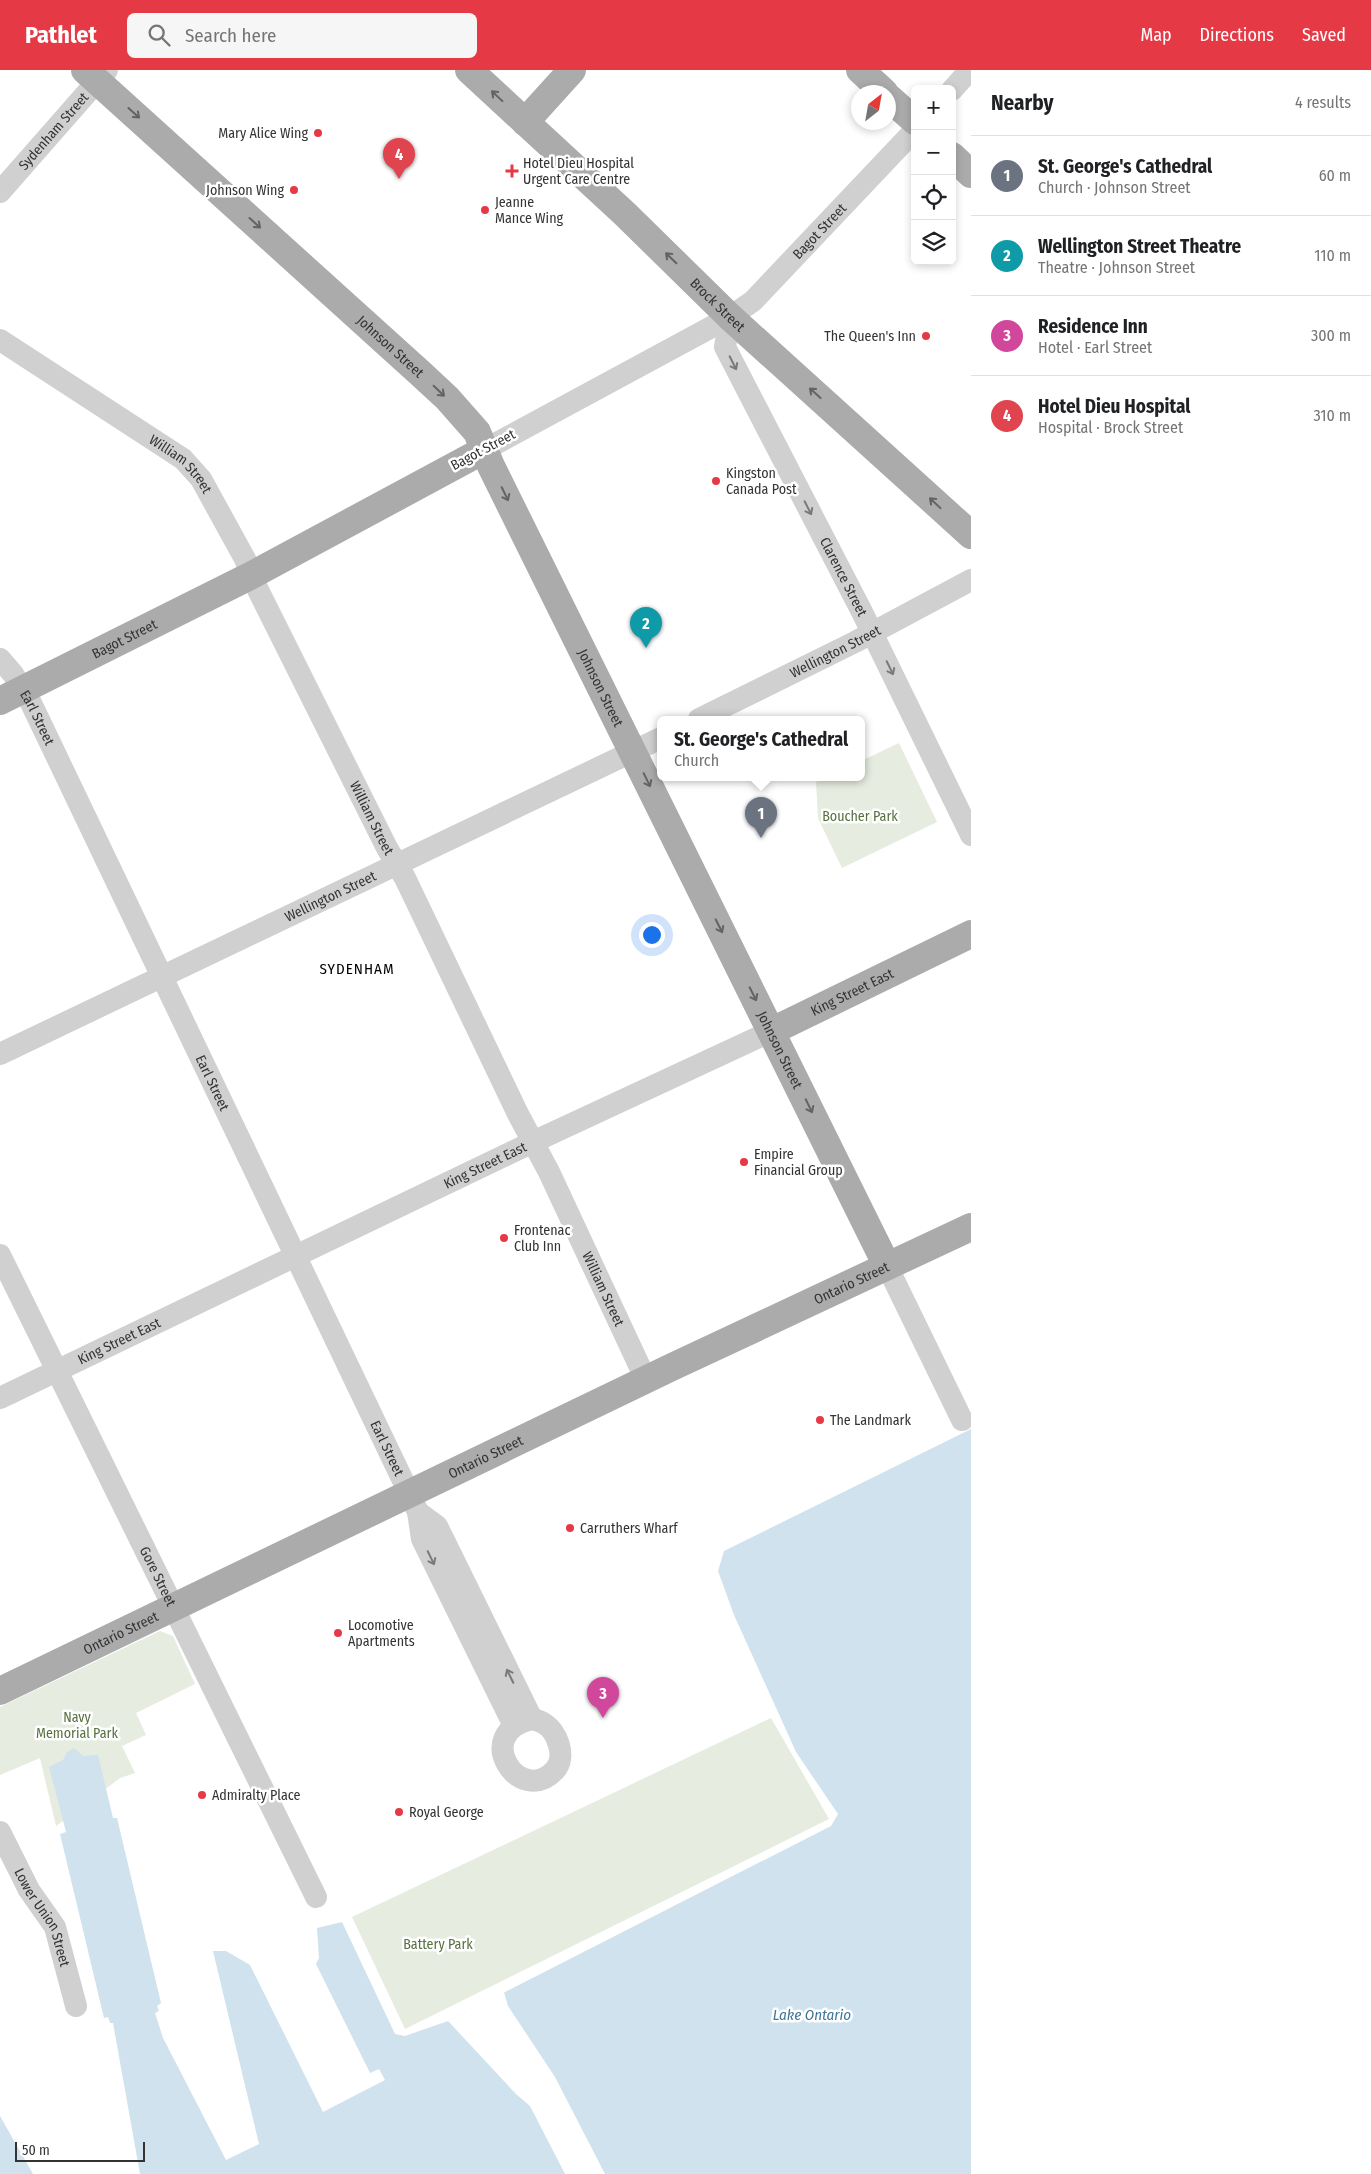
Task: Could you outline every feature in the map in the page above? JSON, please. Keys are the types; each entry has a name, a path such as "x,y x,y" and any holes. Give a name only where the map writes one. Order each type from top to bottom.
{"main road":[{"name":"Brock Street","path":"469,70 625,214 730,317 971,536"},
{"path":"525,122 572,70"},
{"path":"860,70 876,85"},
{"name":"Johnson Street","path":"97,74 433,386 477,432 484,450 887,1266"},
{"path":"896,104 911,117"},
{"path":"956,160 971,174"},
{"name":"Bagot Street","path":"11,695 252,575 484,450"},
{"name":"King Street East","path":"772,1031 971,934"},
{"name":"Ontario Street","path":"0,1691 173,1606 414,1503 646,1380 971,1227"}],"street":[{"path":"956,86 970,70"},
{"name":"Sydenham Street","path":"4,180 97,74"},
{"name":"Bagot Street","path":"484,450 730,317 753,301 911,134"},
{"name":"Clarence Street","path":"730,317 725,347 872,632 971,835"},
{"name":"William Street","path":"0,340 183,459 201,479 245,560 387,848 405,878 646,1380"},
{"name":"Wellington Street","path":"704,716 971,580"},
{"name":"Earl Street","path":"0,659 11,695 31,703 414,1503 422,1538 523,1723"},
{"name":"Wellington Street","path":"0,1054 657,740"},
{"name":"King Street East","path":"0,1398 533,1142 772,1031"},
{"name":"Gore Street","path":"0,1255 316,1897"},
{"name":"Johnson Street","path":"887,1266 962,1420"},
{"name":"Lower Union Street","path":"0,1832 29,1890 55,1927 76,2006"}],"green space":[{"name":"Boucher Park","path":"899,743 937,822 842,868 818,818 816,782 865,781 865,759"},
{"name":"Navy Memorial Park","path":"160,1631 173,1636 195,1684 136,1713 146,1735 122,1746 135,1773 120,1778 56,1826 40,1758 0,1775 0,1707"},
{"name":"Battery Park","path":"771,1718 829,1819 405,2029 352,1917"}],"water":[{"name":"Lake Ontario","path":"971,1429 971,2174 140,2174 113,2023 110,2023 108,2017 104,2018 60,1834 66,1832 49,1767 63,1760 67,1752 74,1748 83,1756 98,1755 113,1818 117,1818 161,2003 157,2006 159,2011 155,2013 163,2038 226,2160 259,2144 213,1951 226,1951 250,1965 323,2112 385,2080 379,2069 370,2073 316,1964 319,1958 317,1928 342,1922 395,2034 405,2036 448,2021 831,1826 838,1814 796,1752 734,1615 718,1571 724,1551"},
{"path":"0,2116 33,2174 0,2174"}],"pier":[{"path":"504,1992 508,2006 555,2077 605,2174 565,2174 530,2106 516,2094 448,2021"}],"place":[{"name":"Mary Alice Wing","path":"318,133"},
{"name":"Hotel Dieu Hospital Urgent Care Centre","path":"512,171"},
{"name":"Hotel Dieu Hospital","path":"399,179"},
{"name":"Johnson Wing","path":"294,190"},
{"name":"Jeanne Mance Wing","path":"485,210"},
{"name":"The Queen's Inn","path":"926,336"},
{"name":"Kingston Canada Post","path":"716,481"},
{"name":"Wellington Street Theatre","path":"646,648"},
{"name":"St. George's Cathedral","path":"761,838"},
{"name":"Empire Financial Group","path":"744,1162"},
{"name":"Frontenac Club Inn","path":"504,1238"},
{"name":"The Landmark","path":"820,1420"},
{"name":"Carruthers Wharf","path":"570,1528"},
{"name":"Locomotive Apartments","path":"338,1633"},
{"name":"Residence Inn","path":"603,1718"},
{"name":"Admiralty Place","path":"202,1795"},
{"name":"Royal George","path":"399,1812"}],"district":[{"name":"SYDENHAM","path":"357,969"}]}
